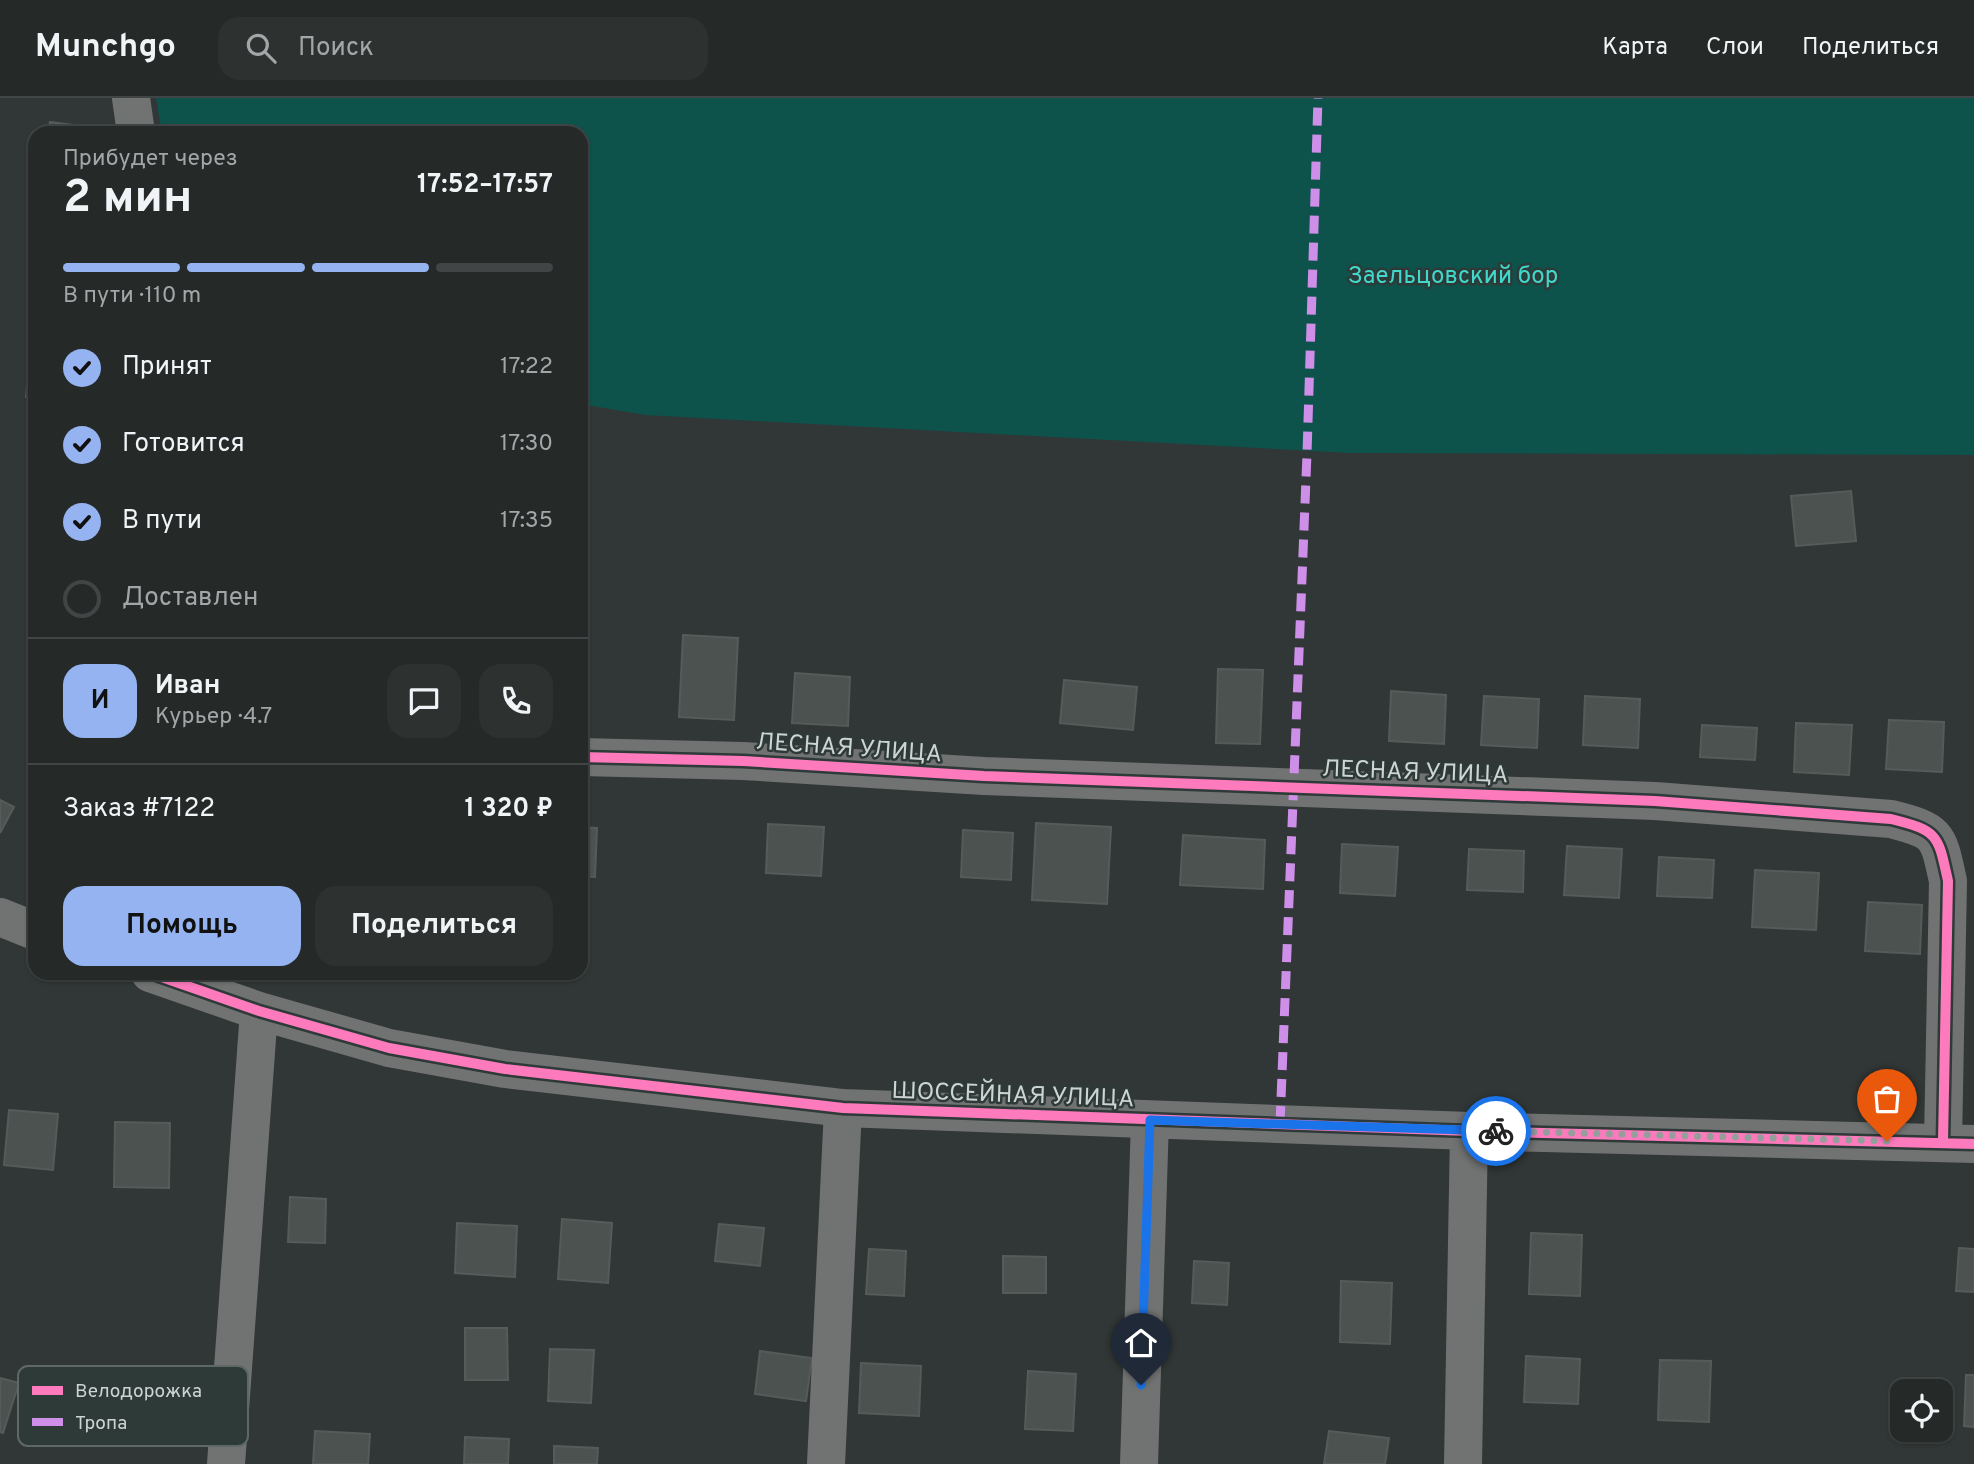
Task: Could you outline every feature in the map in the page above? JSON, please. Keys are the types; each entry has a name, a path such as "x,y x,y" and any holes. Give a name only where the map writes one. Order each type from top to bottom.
{"street":[{"path":"131,98 135,126"},
{"name":"ЛЕСНАЯ УЛИЦА","path":"588,757 743,761 984,776 1655,801 1891,819 1922,826 1940,843 1948,881 1958,1143"},
{"path":"0,917 28,928"},
{"name":"ШОССЕЙНАЯ УЛИЦА","path":"170,980 259,1011 389,1048 505,1069 843,1108 1150,1120 1958,1143"},
{"path":"233,1366 259,1011"},
{"path":"826,1464 843,1108"},
{"path":"1139,1464 1150,1120"},
{"path":"1462,1464 1469,1130"},
{"path":"226,1464 227,1446"}],"green space":[{"name":"Заельцовский бор","path":"156,98 1974,98 1974,455 1349,453 645,415 588,405 588,126 161,126"}],"building":[{"path":"50,122 83,126 49,126"},
{"path":"1851,491 1856,541 1796,546 1791,496"},
{"path":"683,635 738,638 734,720 679,717"},
{"path":"1218,669 1263,670 1260,744 1216,743"},
{"path":"795,673 850,677 848,726 792,723"},
{"path":"1064,680 1137,687 1133,730 1060,723"},
{"path":"1391,691 1446,695 1444,744 1389,741"},
{"path":"1484,696 1539,699 1537,748 1481,745"},
{"path":"1585,696 1640,699 1638,748 1583,745"},
{"path":"1889,720 1944,722 1942,772 1886,769"},
{"path":"1796,723 1852,725 1849,775 1794,772"},
{"path":"1702,725 1757,728 1755,760 1700,757"},
{"path":"0,800 14,807 0,833"},
{"path":"1036,823 1111,827 1107,904 1032,900"},
{"path":"768,824 824,827 821,876 766,873"},
{"path":"588,827 597,828 595,877 588,876"},
{"path":"963,830 1013,833 1011,880 961,877"},
{"path":"1183,835 1265,840 1263,889 1180,885"},
{"path":"1342,844 1398,847 1395,896 1340,893"},
{"path":"1567,846 1622,849 1619,898 1564,895"},
{"path":"1469,849 1524,851 1523,892 1467,890"},
{"path":"1659,857 1714,860 1712,898 1657,896"},
{"path":"1755,870 1819,873 1816,930 1752,927"},
{"path":"1868,902 1922,905 1920,954 1865,951"},
{"path":"9,1110 58,1114 53,1170 4,1165"},
{"path":"115,1122 170,1123 169,1188 114,1187"},
{"path":"290,1197 326,1199 325,1243 288,1242"},
{"path":"562,1219 612,1223 608,1283 558,1279"},
{"path":"457,1223 517,1226 515,1277 455,1273"},
{"path":"719,1224 764,1228 760,1266 715,1261"},
{"path":"1531,1233 1582,1235 1580,1296 1529,1294"},
{"path":"1959,1248 1974,1249 1974,1292 1956,1291"},
{"path":"869,1249 906,1251 904,1296 866,1294"},
{"path":"1003,1256 1046,1257 1046,1293 1003,1293"},
{"path":"1194,1261 1229,1263 1227,1305 1192,1303"},
{"path":"1341,1281 1392,1283 1390,1344 1340,1342"},
{"path":"465,1328 507,1328 508,1380 465,1380"},
{"path":"550,1349 594,1350 591,1403 548,1401"},
{"path":"760,1351 812,1358 806,1401 755,1394"},
{"path":"1526,1356 1580,1359 1578,1404 1524,1402"},
{"path":"1660,1360 1711,1361 1709,1422 1658,1420"},
{"path":"861,1363 921,1366 919,1416 859,1413"},
{"path":"1028,1371 1076,1374 1073,1431 1025,1429"},
{"path":"1966,1375 1974,1375 1974,1427 1964,1426"},
{"path":"0,1378 18,1383 18,1386 3,1433 0,1432"},
{"path":"315,1431 370,1434 368,1464 313,1464"},
{"path":"1329,1431 1389,1438 1385,1464 1324,1464"},
{"path":"465,1437 509,1439 508,1464 464,1464"},
{"path":"554,1446 598,1448 597,1464 554,1464"}],"marked path":[{"path":"1280,1124 1307,454 1318,98"}],"cycle path":[{"path":"588,757 743,761 984,776 1655,801 1891,819 1907,823 1934,837 1942,854 1948,881 1943,1142"},
{"path":"170,980 259,1011 389,1048 505,1069 843,1108 1469,1131 1974,1144"}],"way so far":[{"path":"1496,1131 1887,1141"}],"route":[{"path":"1141,1385 1150,1120 1496,1131"}]}
